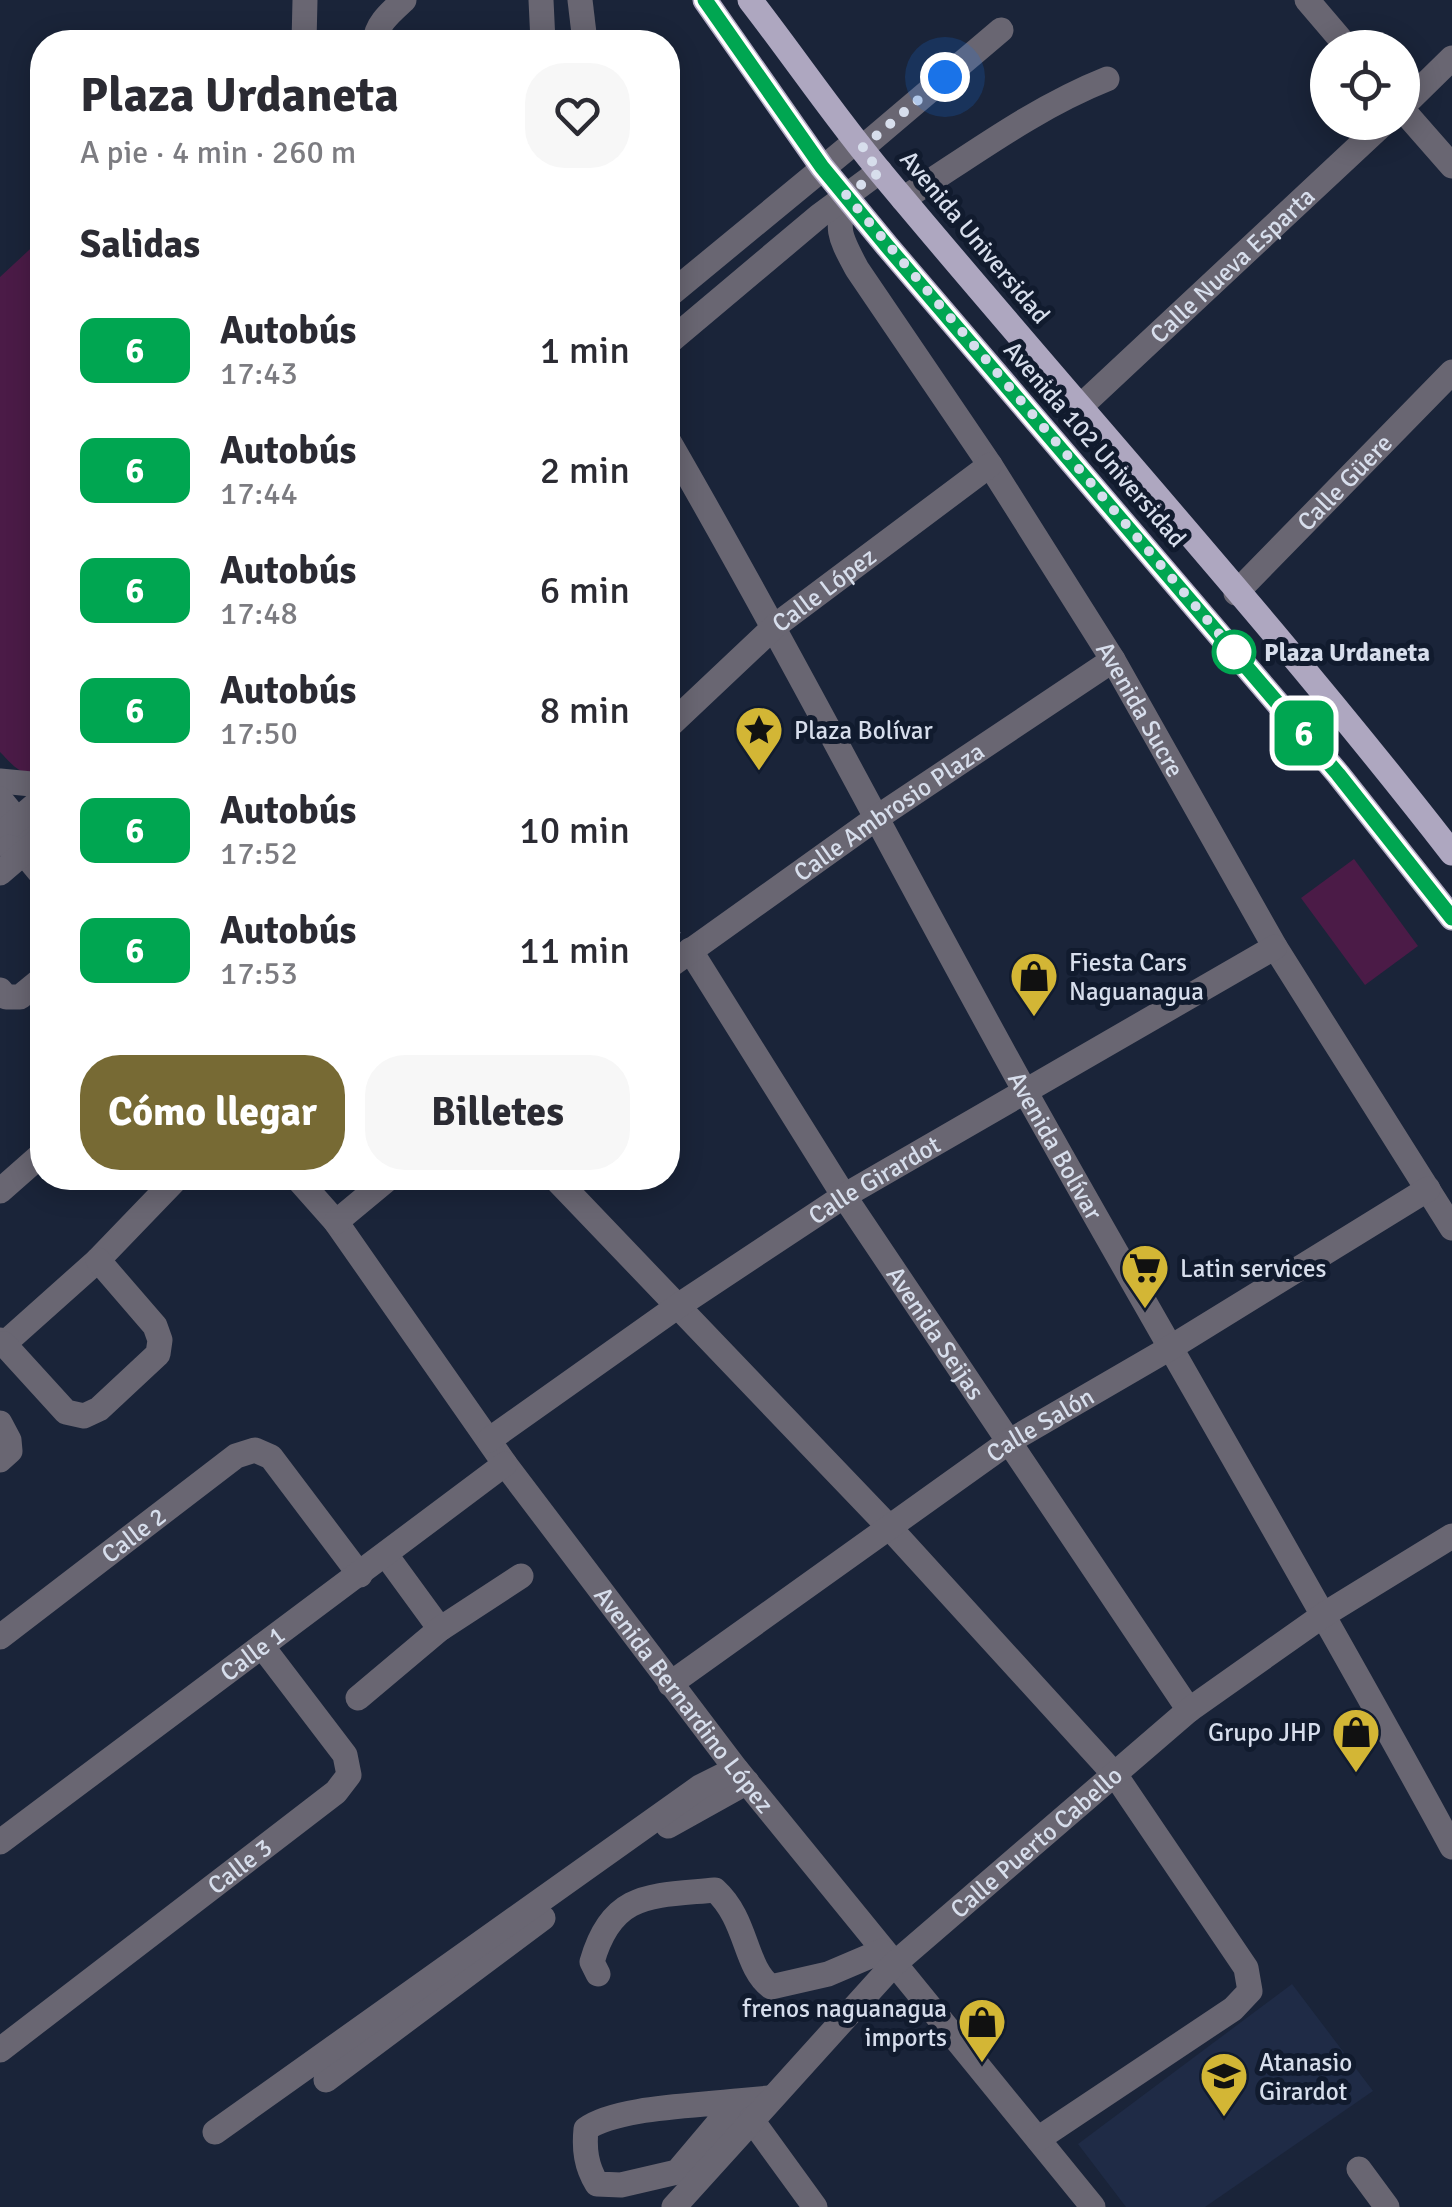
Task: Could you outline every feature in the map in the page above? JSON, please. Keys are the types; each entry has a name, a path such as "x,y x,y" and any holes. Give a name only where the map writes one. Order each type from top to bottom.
{"main road":[{"name":"Avenida 102 Universidad","path":"705,0 822,167 1338,774 1452,918"},
{"name":"Avenida Universidad","path":"752,1 880,172 1047,368"},
{"name":"Avenida 102 Universidad","path":"1047,368 1389,772 1452,853"}],"street":[{"path":"304,0 304,30"},
{"path":"379,30 404,0"},
{"path":"540,0 543,30"},
{"path":"580,0 584,30"},
{"path":"1307,0 1333,30"},
{"path":"680,286 822,167 859,145 1000,30"},
{"path":"1420,90 1452,58"},
{"path":"904,199 1072,93 1107,79"},
{"path":"1420,129 1452,166"},
{"name":"Calle Nueva Esparta","path":"1080,408 1367,140"},
{"path":"680,333 846,195 880,172"},
{"name":"Avenida Sucre","path":"846,195 838,222 840,238 848,253 1113,660 1275,947 1450,1220"},
{"name":"Calle Güere","path":"1236,593 1452,372"},
{"name":"Avenida Bolívar","path":"680,461 775,626 875,819 1026,1093 1325,1614 1452,1847"},
{"name":"Calle López","path":"680,716 775,626 990,466"},
{"name":"Calle Ambrosio Plaza","path":"680,957 875,819 1113,660"},
{"path":"0,781 30,784"},
{"path":"0,800 9,828 22,844 0,872"},
{"path":"9,828 30,810"},
{"name":"Calle Girardot","path":"490,1440 678,1306 844,1196 1275,947"},
{"name":"Avenida Seijas","path":"690,950 844,1196 1190,1710"},
{"path":"0,990 12,998 30,988"},
{"path":"0,1190 30,1164"},
{"name":"Calle Salón","path":"670,1684 1010,1441 1428,1189"},
{"path":"98,1260 154,1326 160,1340 158,1354 98,1409 84,1416 66,1412 2,1342 98,1260 165,1190"},
{"name":"Avenida Bernardino López","path":"308,1190 336,1222 505,1464 741,1776 1093,2207"},
{"path":"336,1222 375,1190"},
{"path":"567,1190 889,1528 1116,1776 1246,1968 1250,1990 1233,2009 1038,2139"},
{"path":"0,1423 10,1451 0,1460"},
{"name":"Calle 2","path":"0,1637 236,1456 255,1450 271,1457 360,1575"},
{"name":"Calle 1","path":"0,1842 505,1464"},
{"name":"Calle Puerto Cabello","path":"674,2207 744,2110 769,2098 888,1958 1116,1776 1190,1710 1325,1614 1452,1536"},
{"path":"386,1555 440,1628"},
{"path":"358,1698 440,1628 521,1576"},
{"name":"Calle 3","path":"0,2050 336,1792 349,1775 345,1756 262,1646"},
{"path":"326,2080 666,1827 741,1776"},
{"path":"215,2132 700,1786 741,1776"},
{"path":"598,1974 592,1962 600,1934 614,1916 638,1900 715,1890 730,1904 760,1978 771,1987 888,1958"},
{"path":"744,2110 677,2172 621,2184 598,2184 590,2172 584,2149 586,2129 600,2119 744,2110"},
{"path":"744,2110 815,2207"},
{"path":"1359,2169 1387,2207"}],"shaded area":[{"path":"30,249 30,773 19,770 0,752 0,277"},
{"path":"1354,859 1418,946 1365,985 1301,898"},
{"name":"Atanasio Girardot","path":"1292,1984 1373,2091 1205,2207 1126,2207 1078,2144"}],"bus line":[{"name":"6","path":"705,0 822,167 1338,774 1452,918"}],"place":[{"name":"Plaza Urdaneta","path":"1234,652"},
{"name":"Plaza Bolívar","path":"759,772"},
{"name":"Fiesta Cars Naguanagua","path":"1034,1018"},
{"name":"Latin services","path":"1145,1310"},
{"name":"Grupo JHP","path":"1356,1774"},
{"name":"frenos naguanagua imports","path":"982,2064"},
{"name":"Atanasio Girardot","path":"1224,2118"}],"route":[{"path":"945,77 862,148 880,172 846,195 1238,656 1234,652"}]}
